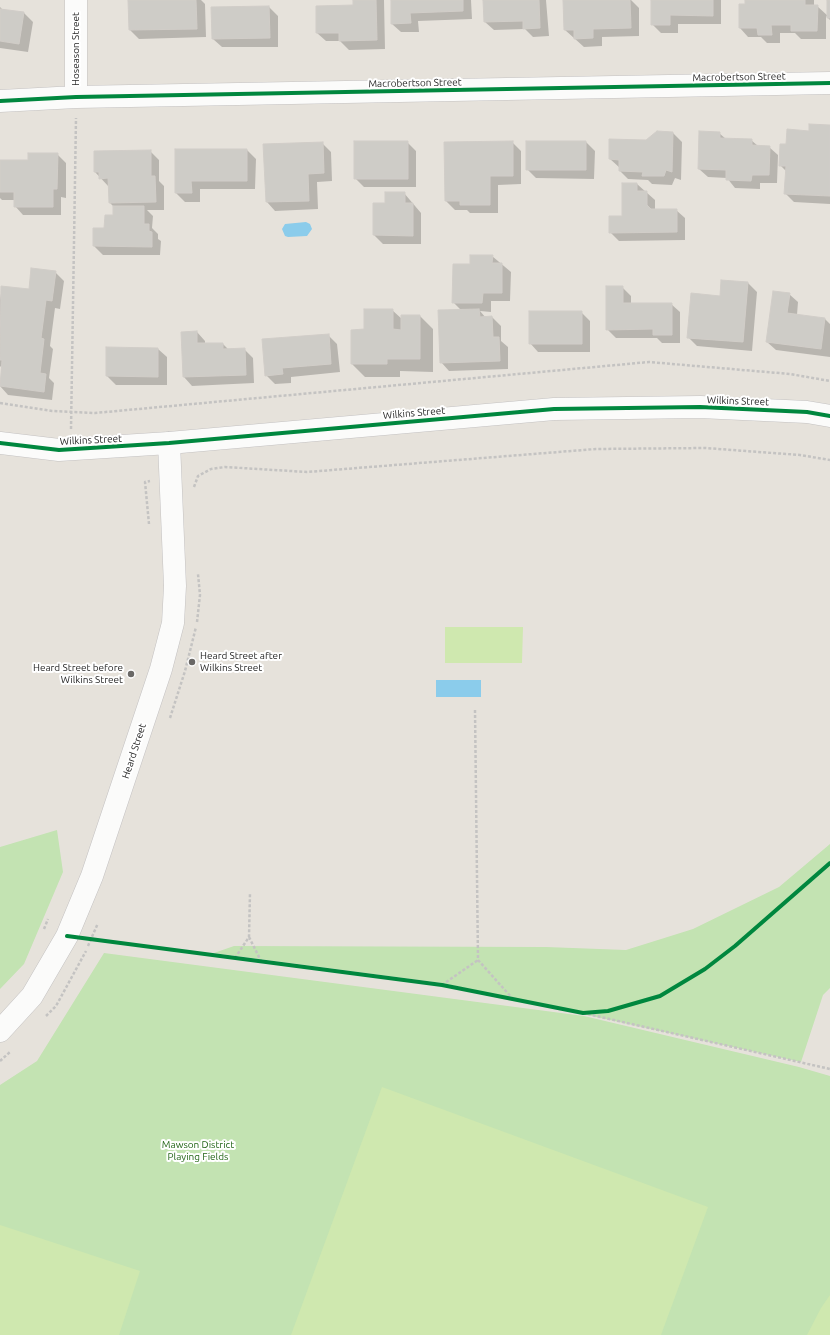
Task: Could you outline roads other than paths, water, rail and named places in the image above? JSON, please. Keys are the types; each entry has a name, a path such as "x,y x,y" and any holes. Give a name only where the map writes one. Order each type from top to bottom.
{"street":[{"name":"Hoseason Street","path":"76,0 76,97"},
{"name":"Macrobertson Street","path":"0,101 76,97 830,83"},
{"name":"Wilkins Street","path":"0,443 59,450 169,443 554,409 700,408 807,412 830,416"},
{"name":"Heard Street","path":"0,1031 32,996 67,936 92,876 161,669 173,623 175,586 169,443"}],"water":[{"path":"306,222 310,224 312,229 307,236 285,236 282,229 285,224"},
{"path":"436,680 481,680 481,697 436,697"}],"place":[{"name":"Heard Street after Wilkins Street","path":"192,662"},
{"name":"Heard Street before Wilkins Street","path":"131,674"}],"park label":[{"name":"Mawson District Playing Fields","path":"198,1150"}]}
